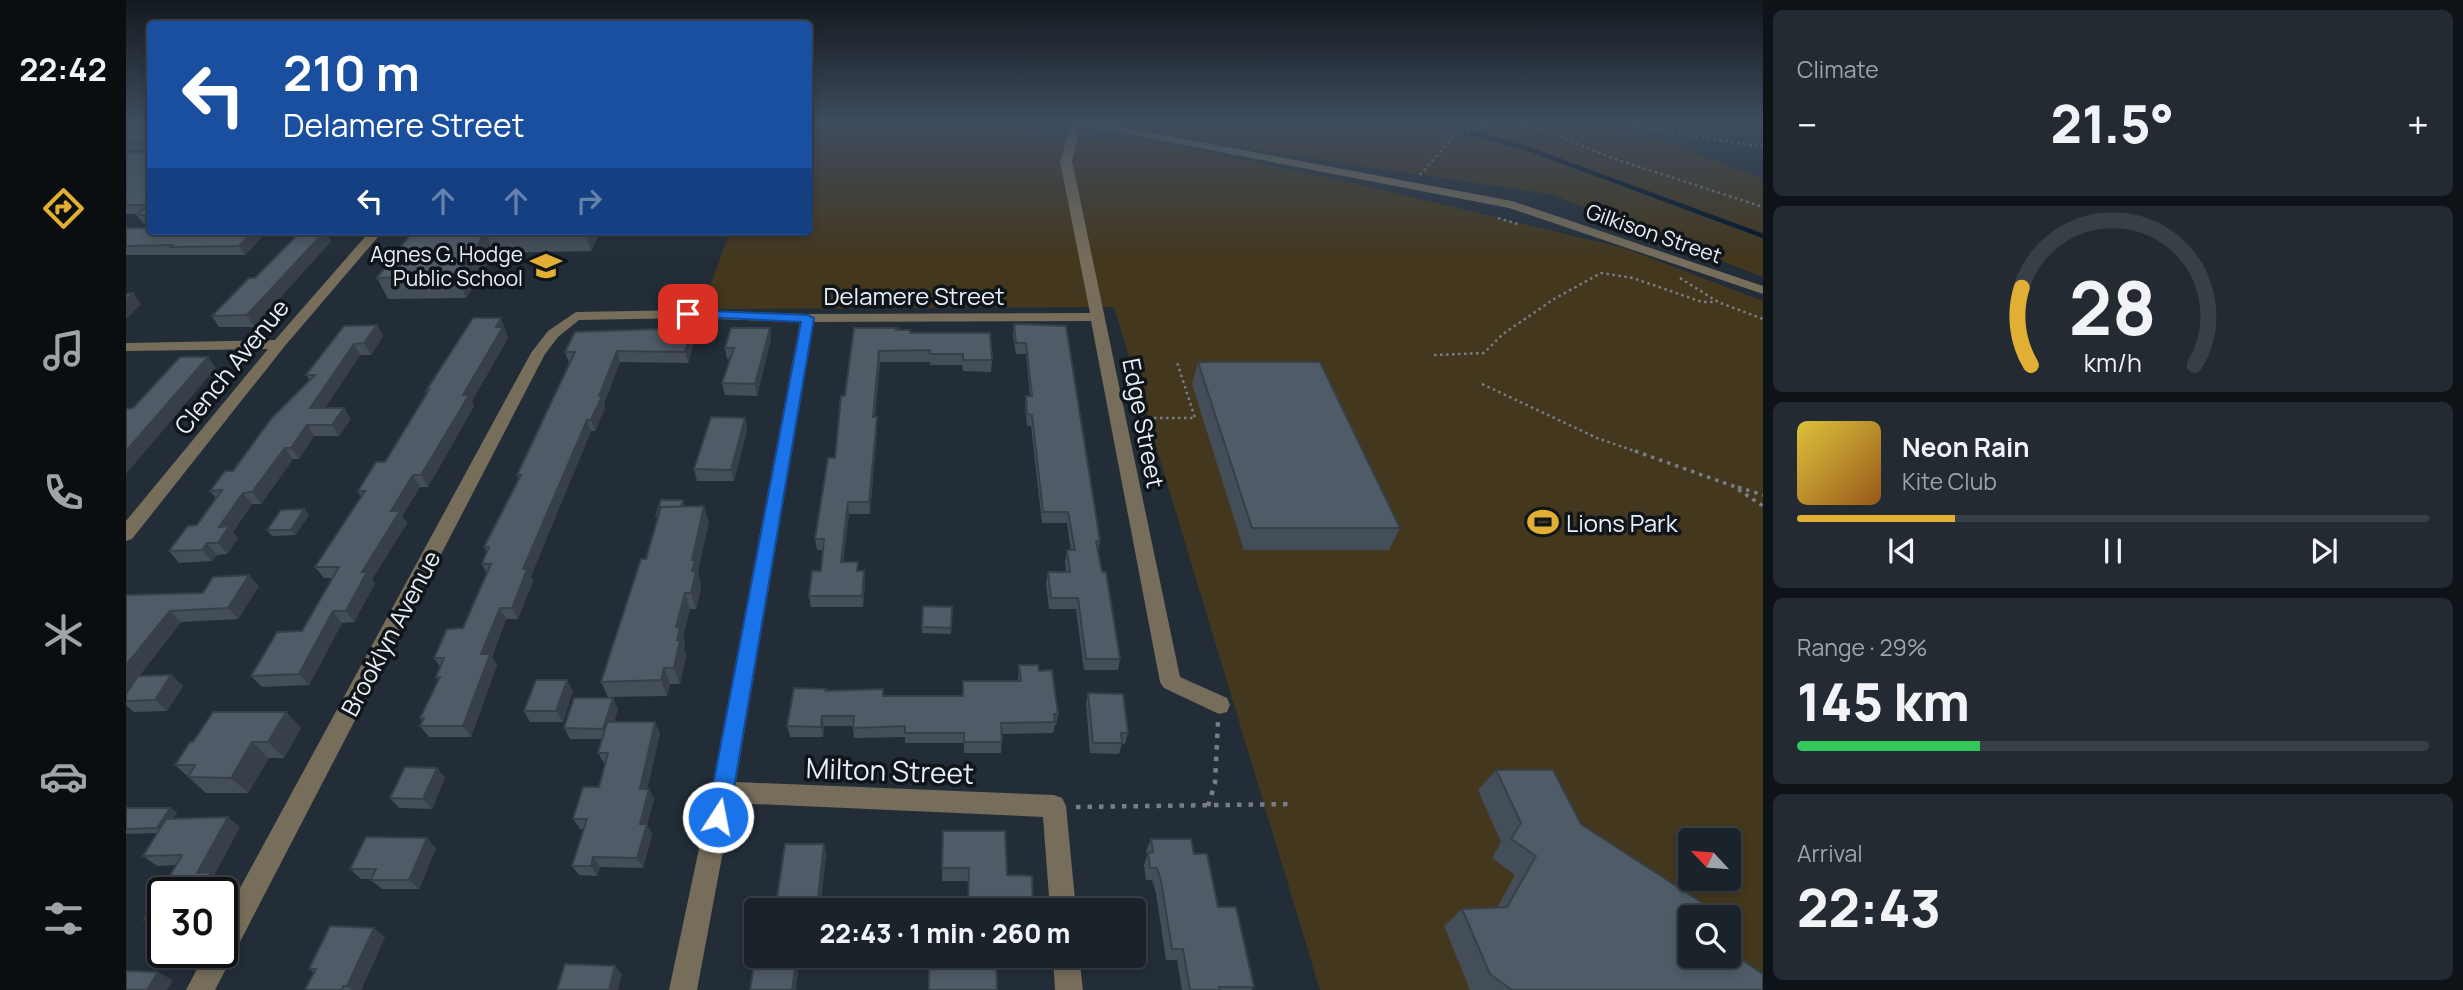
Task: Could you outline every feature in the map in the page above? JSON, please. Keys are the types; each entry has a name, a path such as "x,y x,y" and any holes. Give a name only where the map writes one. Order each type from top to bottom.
{"street":[{"name":"Edge Street","path":"1067,168 1171,682 1219,705"},
{"name":"Gilkison Street","path":"1318,168 1512,205 1763,290"},
{"name":"Clench Avenue","path":"126,534 279,344 374,235"},
{"name":"Delamere Street","path":"565,322 576,316 616,314 808,318 1097,317"},
{"path":"683,990 723,792 808,318"},
{"name":"Brooklyn Avenue","path":"238,918 538,354 565,322"},
{"path":"126,347 279,344"},
{"name":"Milton Street","path":"723,792 1054,806"},
{"path":"1054,806 1061,898"},
{"name":"Brooklyn Avenue","path":"200,990 212,968"},
{"path":"1067,968 1069,990"}],"path":[{"path":"1414,186 1424,168"},
{"path":"1643,168 1763,207"},
{"path":"1497,218 1530,226"},
{"path":"1434,355 1484,353 1503,334 1554,299 1601,274 1633,278 1702,302 1718,302"},
{"path":"1680,278 1718,302 1763,319"},
{"path":"1118,418 1195,418 1177,362"},
{"path":"1482,384 1597,438 1763,495"},
{"path":"1732,486 1763,506"},
{"path":"1208,806 1215,783 1219,705"},
{"path":"1054,806 1294,804"}],"shaded area":[{"path":"812,168 1283,168 1624,248 1763,301 1763,990 1320,990 1114,307 702,309 729,235 812,235"},
{"path":"1377,168 1735,168 1763,179 1763,277 1550,194"}],"building":[{"path":"126,168 147,168 147,205 126,205"},
{"path":"147,207 147,220 146,215 137,215"},
{"path":"147,226 147,235 250,235 239,246 126,246 126,228"},
{"path":"297,235 321,235 247,315 212,316 249,278 255,278"},
{"path":"410,235 484,235 457,276 377,278"},
{"path":"473,318 501,318 496,327 503,327 463,395 469,395 421,475 413,475 391,511 400,511 362,572 367,572 346,611 333,611 299,674 251,676 277,632 302,631 339,567 315,567 365,491 358,491 376,462 385,462"},
{"path":"1014,324 1066,326 1100,541 1096,541 1102,572 1106,572 1120,659 1086,659 1078,598 1051,598 1048,572 1070,572 1067,550 1075,550 1068,512 1043,512 1032,415 1027,414 1026,396 1032,396 1026,343 1016,343"},
{"path":"377,325 364,343 354,344 310,408 344,408 332,425 307,425 291,448 285,448 252,492 243,493 219,527 229,526 218,543 207,543 202,550 169,551 188,526 197,525 222,490 210,491 225,471 233,471 271,419 315,375 306,375 344,326"},
{"path":"731,328 770,328 755,384 722,383 734,348 725,348"},
{"path":"854,328 897,328 896,330 910,330 910,333 990,333 992,360 963,360 963,354 930,354 930,350 879,351 873,417 877,417 869,502 848,502 841,562 858,562 857,571 864,571 862,596 809,596 812,571 821,571 824,539 815,539 828,458 835,458 841,396 845,396"},
{"path":"659,329 691,331 685,352 617,351 599,396 602,396 591,420 587,420 523,569 527,569 512,608 500,608 481,654 490,654 463,726 420,726 424,718 420,718 440,677 436,677 444,658 434,658 447,629 463,628 491,564 482,564 489,547 484,547 521,475 517,475 575,352 565,352 575,332"},
{"path":"180,357 208,357 126,451 126,409 133,408"},
{"path":"1198,362 1320,362 1400,528 1252,528"},
{"path":"711,417 745,418 731,470 694,469"},
{"path":"661,500 683,500 681,507 661,507 656,516"},
{"path":"704,506 692,560 695,560 692,571 696,571 691,593 685,593 676,627 680,627 677,640 680,640 674,668 664,668 661,680 601,682 641,559 646,559 661,507"},
{"path":"304,509 291,530 267,530 281,510"},
{"path":"249,575 228,608 170,611 126,665 126,595 203,593 213,577"},
{"path":"923,606 952,607 951,628 922,627"},
{"path":"1019,665 1038,665 1039,671 1052,670 1058,714 1054,714 1055,722 1001,723 1002,742 964,742 964,733 905,733 905,726 853,728 854,716 822,716 821,727 787,726 794,688 826,689 825,691 883,689 883,696 963,696 963,681 1021,681"},
{"path":"171,675 155,700 126,701 126,694 138,676"},
{"path":"536,680 567,680 556,711 524,711"},
{"path":"1088,693 1123,694 1128,733 1121,733 1122,743 1093,743"},
{"path":"574,698 613,698 603,729 564,728"},
{"path":"213,712 286,712 268,742 252,742 231,778 188,777 195,765 175,765"},
{"path":"607,722 655,722 640,789 649,789 640,824 647,824 637,858 593,857 591,866 572,866 587,819 573,819 583,787 599,787 608,753 598,753"},
{"path":"405,767 437,768 423,799 390,798"},
{"path":"1496,770 1553,770 1581,824 1678,887 1678,891 1684,891 1706,905 1678,905 1678,968 1741,968 1741,959 1763,974 1763,990 1512,990 1490,974 1462,909 1507,907 1536,856 1511,839 1521,823"},
{"path":"126,808 170,808 157,828 126,829"},
{"path":"228,817 197,873 211,872 208,877 169,877 182,855 143,856 166,819"},
{"path":"943,831 1005,831 1007,875 1032,876 1033,898 968,898 969,868 942,868"},
{"path":"366,837 427,838 409,880 371,880 376,869 350,869"},
{"path":"1151,839 1191,839 1194,854 1207,854 1218,907 1236,907 1254,987 1190,990 1183,949 1172,949 1157,868 1150,868 1148,853 1153,852"},
{"path":"785,844 824,844 818,898 777,898"},
{"path":"330,926 374,928 347,986 343,986 342,990 305,990 316,969 309,969"},
{"path":"565,964 615,966 609,990 557,990"},
{"path":"753,968 795,968 792,990 750,990"},
{"path":"929,968 996,968 997,990 929,990"},
{"path":"126,971 158,972 147,990 126,990"}],"waterway":[{"path":"1580,168 1763,236"}],"place":[{"name":"Agnes G. Hodge Public School","path":"546,266"},
{"name":"Lions Park","path":"1543,522"}],"route":[{"path":"688,314 808,318 802,338 718,817"}]}
